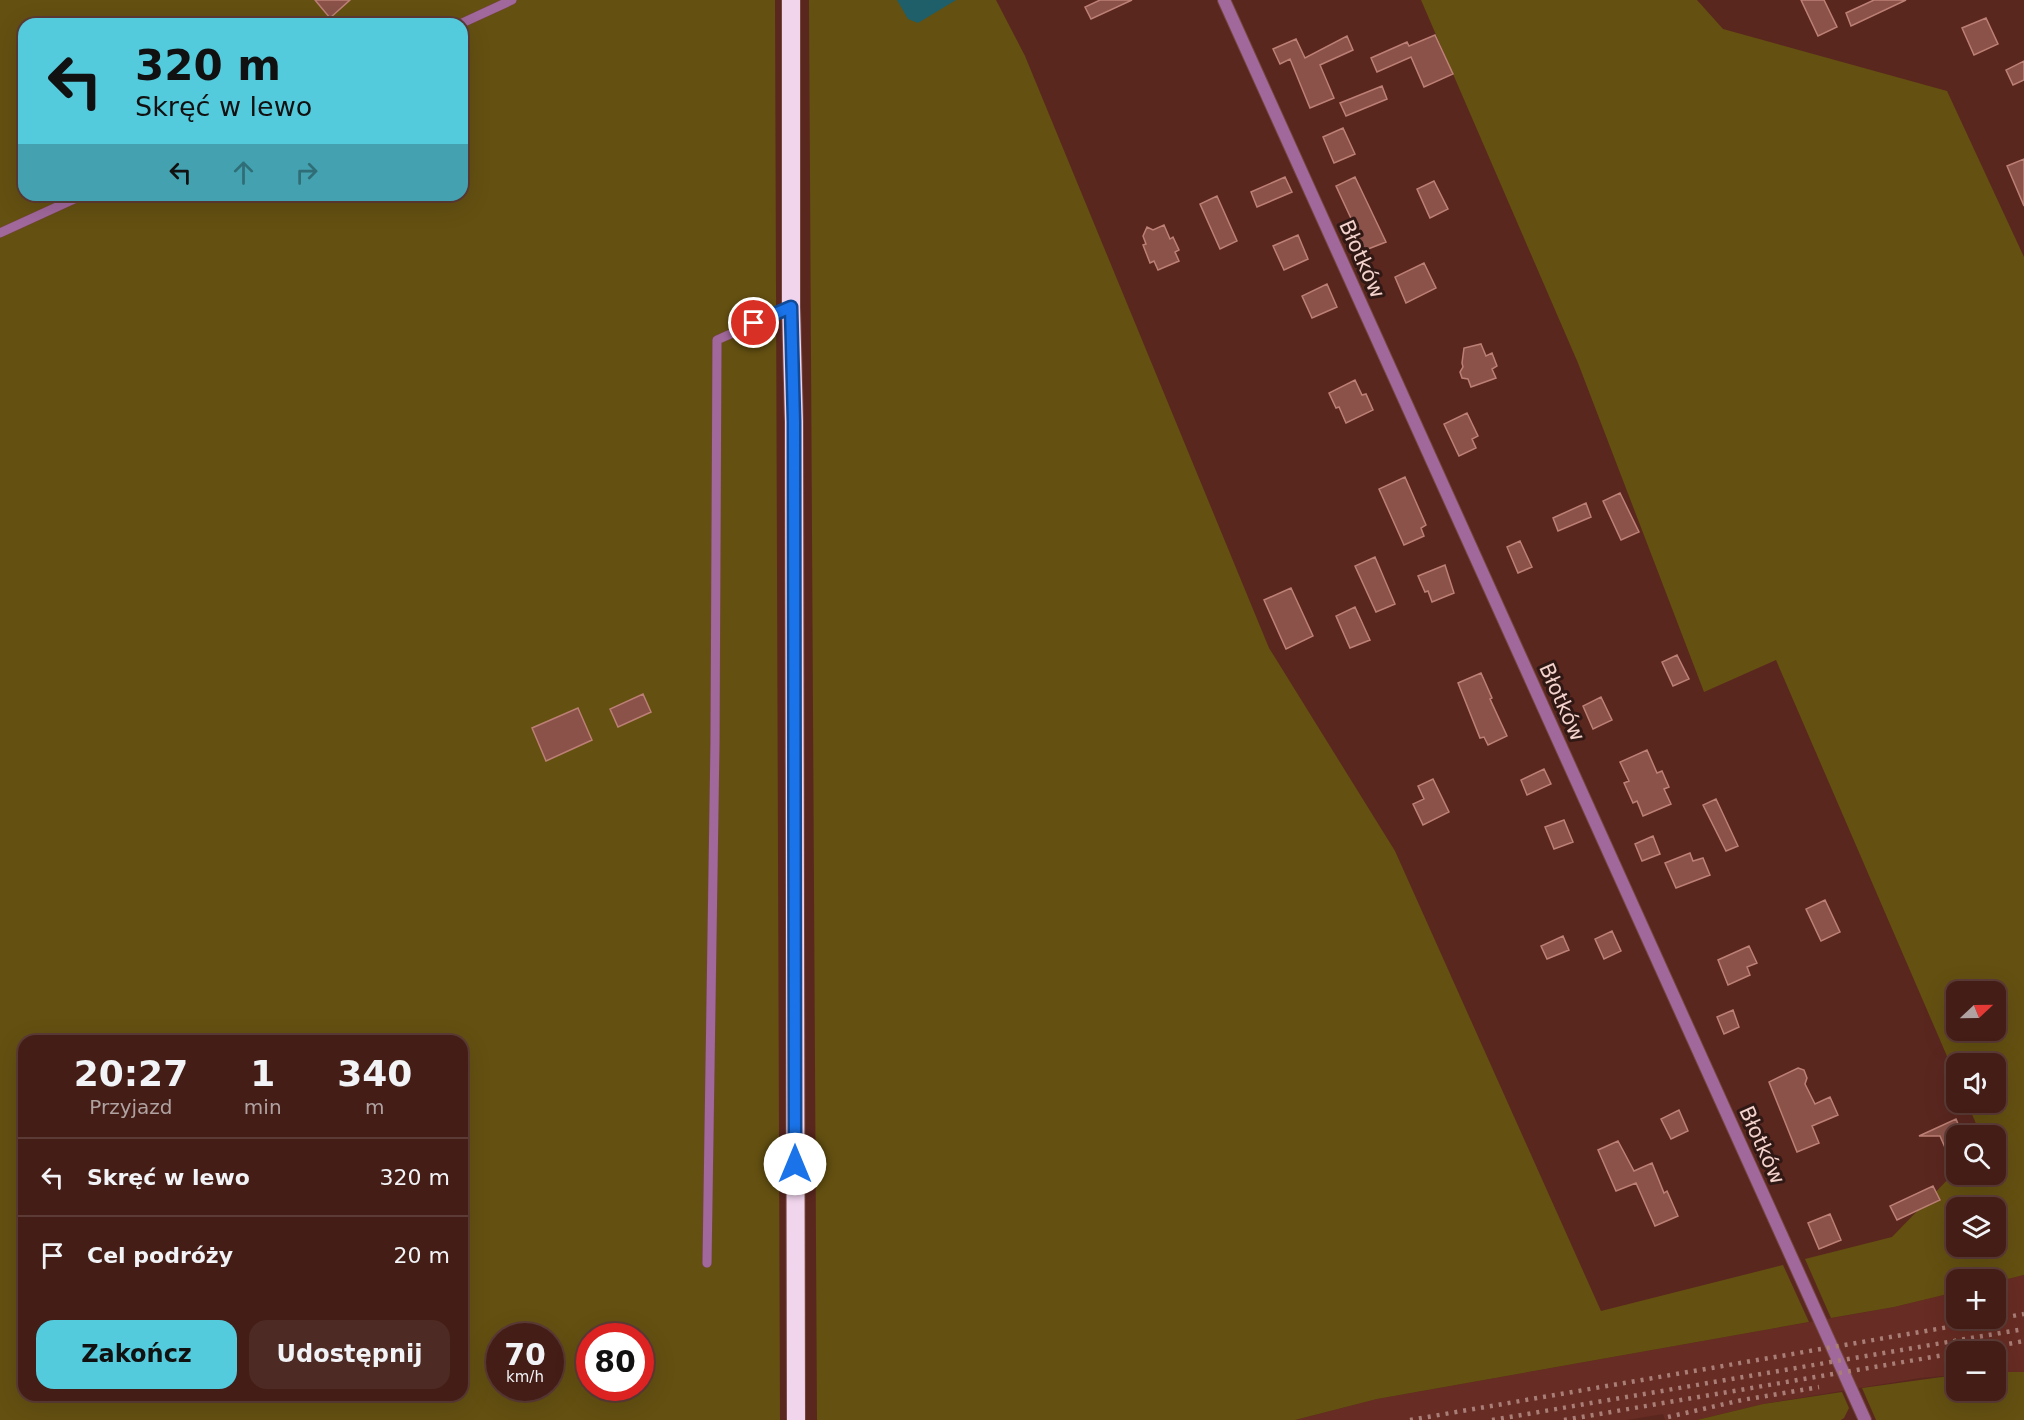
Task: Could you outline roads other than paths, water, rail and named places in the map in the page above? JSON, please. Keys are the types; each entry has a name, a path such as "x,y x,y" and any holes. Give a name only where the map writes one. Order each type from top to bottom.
{"highway":[{"path":"791,0 796,1420"}],"street":[{"name":"Błotków","path":"1224,0 1865,1420"}],"lane":[{"path":"468,20 513,0"},
{"path":"0,233 70,201"},
{"path":"707,1263 715,730 717,340 791,307"}],"water":[{"path":"897,0 956,0 918,23 908,19"}],"railway":[{"path":"1410,1420 2024,1314"},
{"path":"1492,1420 2024,1329"},
{"path":"2006,1344 2024,1341"},
{"path":"1564,1420 1946,1355"},
{"path":"1668,1417 1742,1400 1819,1387"}]}
